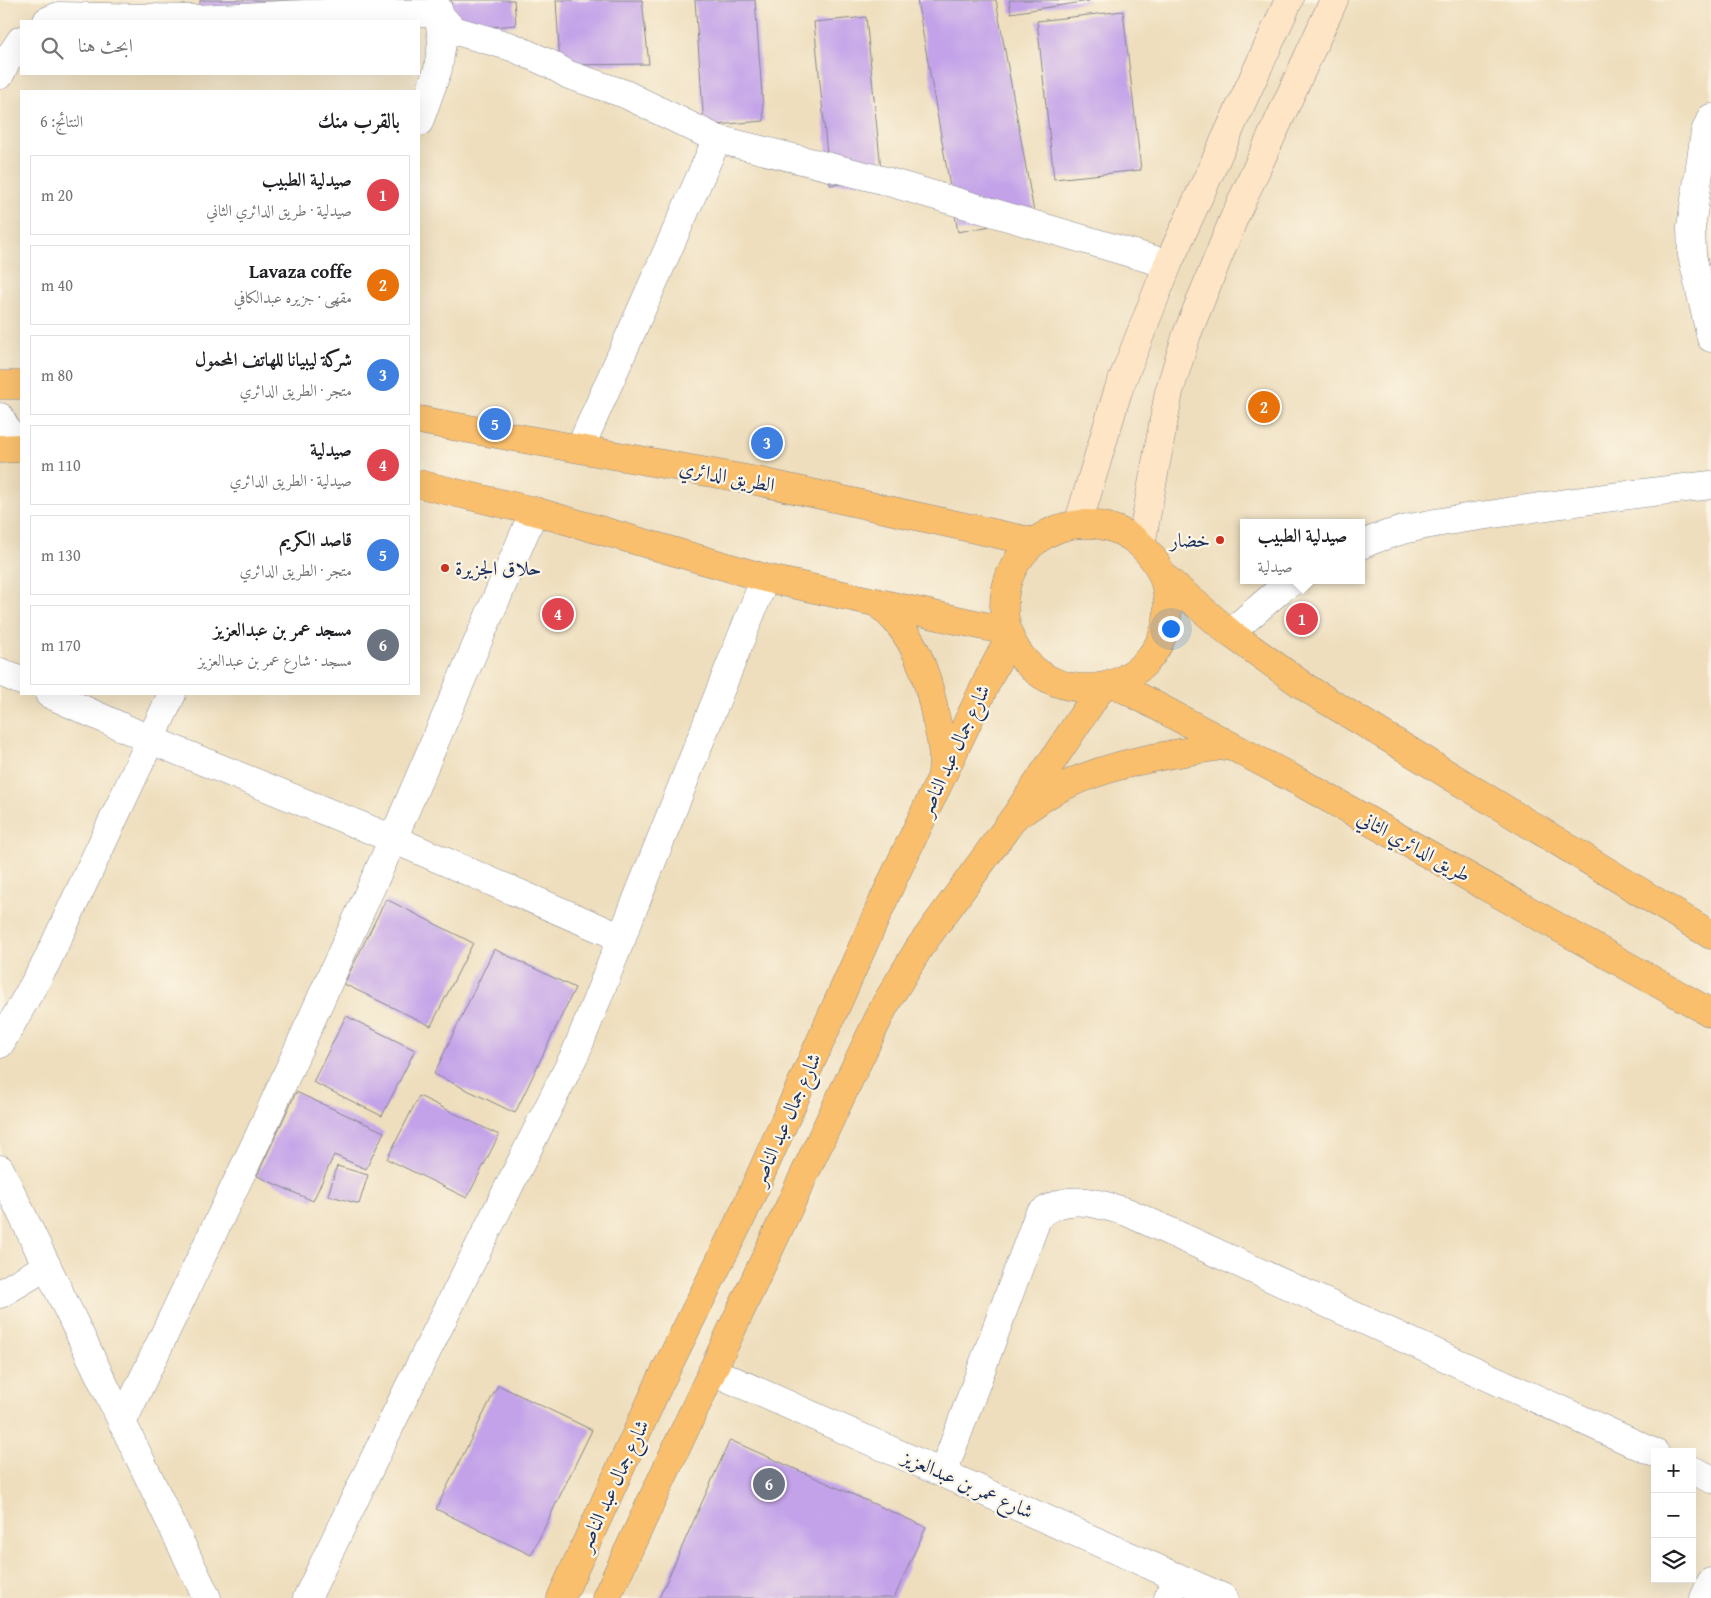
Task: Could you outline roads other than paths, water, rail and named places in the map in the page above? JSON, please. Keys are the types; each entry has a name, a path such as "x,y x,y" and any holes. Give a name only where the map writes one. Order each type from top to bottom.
{"main road":[{"path":"0,385 20,385"},
{"name":"الطريق الدائري","path":"420,420 757,481 1034,542"},
{"path":"420,484 534,512 766,578 876,602 1008,635"},
{"path":"1163,576 1169,601 1166,627 1155,651 1138,671 1108,686 1064,686 1031,669 1008,635 1003,607 1006,583 1017,560 1034,542 1054,530 1078,524 1100,525 1122,532 1141,545 1163,576 1230,633 1308,689 1711,936"},
{"path":"876,602 896,621 918,654 928,680 940,738 943,765 940,779"},
{"name":"شارع جمال عبد الناصر","path":"561,1598 658,1386 743,1214 893,879 1008,635"},
{"name":"شارع جمال عبد الناصر","path":"606,1598 885,1005 919,948 1108,686"},
{"name":"طريق الدائري الثاني","path":"1108,686 1228,745 1388,831 1711,1013"},
{"path":"1016,815 1060,788 1103,771 1152,758 1228,745"}],"street":[{"path":"1078,524 1118,392 1168,264 1289,0"},
{"path":"1141,545 1169,392 1187,334 1234,218 1334,0"},
{"path":"437,6 453,30 512,47 550,64 569,76 625,94 717,139 882,180 1168,264"},
{"path":"49,20 59,16 195,19 350,12 394,14 437,6"},
{"path":"420,119 438,69 442,42 437,6"},
{"path":"0,75 6,62 20,41"},
{"path":"1711,118 1705,132 1691,227 1692,255 1711,337"},
{"path":"580,448 717,139"},
{"path":"0,417 13,448"},
{"path":"1365,543 1373,539 1432,524 1609,496 1711,485"},
{"path":"122,1423 258,1136 393,839 534,512"},
{"path":"306,1598 400,1404 576,1052 766,578"},
{"path":"1230,633 1288,584"},
{"path":"0,672 20,681"},
{"path":"51,695 150,740 393,839 622,938"},
{"path":"0,1044 46,963 172,695"},
{"path":"0,1169 207,1598"},
{"path":"943,1473 1038,1216 1048,1207 1060,1202 1074,1201 1099,1204 1127,1212 1651,1451"},
{"path":"0,1294 47,1266"},
{"name":"شارع عمر بن عبدالعزيز","path":"712,1371 943,1473 1172,1587 1224,1598"},
{"path":"1696,1472 1711,1479"},
{"path":"1704,1598 1711,1582"}],"place":[{"name":"Lavaza coffe","path":"1264,407"},
{"name":"قاصد الكريم","path":"495,424"},
{"name":"شركة ليبيانا للهاتف المحمول","path":"767,443"},
{"name":"خضار","path":"1220,540"},
{"name":"حلاق الجزيرة","path":"445,568"},
{"name":"صيدلية","path":"558,614"},
{"name":"صيدلية الطبيب","path":"1302,619"},
{"name":"مسجد عمر بن عبدالعزيز","path":"769,1484"}]}
